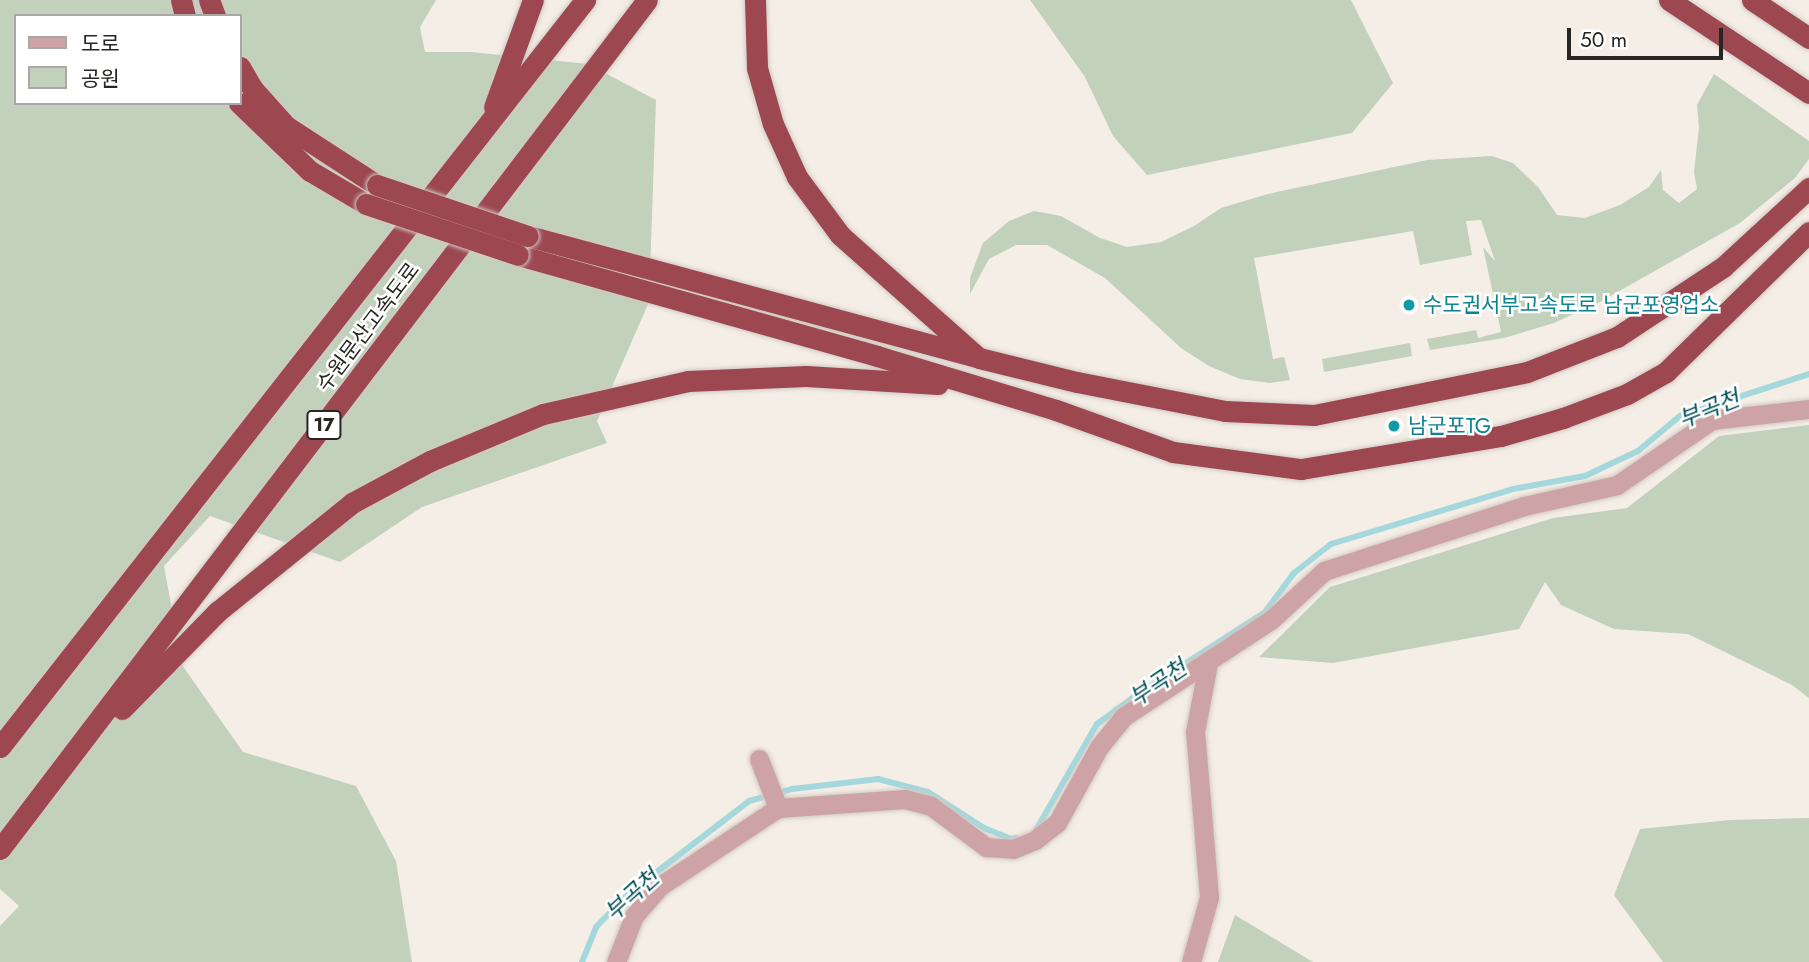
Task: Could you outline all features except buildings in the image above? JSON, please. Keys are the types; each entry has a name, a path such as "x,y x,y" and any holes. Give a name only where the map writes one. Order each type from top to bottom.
{"highway":[{"path":"486,127 533,0"},
{"name":"수원문산고속도로","path":"0,747 585,0"},
{"name":"수원문산고속도로","path":"0,849 647,0"},
{"path":"755,0 757,68 773,124 797,177 840,235 979,358"},
{"path":"1669,0 1809,93"},
{"path":"1752,0 1809,38"},
{"path":"242,70 253,88 286,126 377,185 523,246 1056,410 1172,452 1301,469 1501,436 1563,418 1627,394 1666,372 1809,232"},
{"path":"241,105 310,170 366,204 523,246 979,358 1225,411 1314,415 1527,372 1617,337 1723,267 1809,188"},
{"path":"62,771 218,612 352,503 430,461 543,414 688,381 806,376 974,386"}],"street":[{"path":"616,962 634,916 660,886 778,808 905,799 931,806 986,847 1013,849 1035,840 1057,823 1099,747 1123,717 1272,619 1324,571 1524,506 1617,485 1713,420 1809,409"},
{"path":"1191,962 1209,897 1195,732 1208,663"},
{"path":"759,759 778,808"}],"green space":[{"path":"0,0 436,0 420,27 425,52 471,52 588,64 656,100 649,302 597,421 607,443 422,507 340,562 210,516 164,566 182,665 243,752 356,786 396,861 412,962 0,962 0,926 19,906 0,889"},
{"path":"1030,0 1351,0 1393,83 1352,133 1147,175 1113,136 1085,77"},
{"path":"1714,74 1809,141 1809,159 1795,178 1740,223 1598,303 1554,323 1504,338 1430,350 1427,339 1476,330 1478,338 1501,332 1483,247 1495,261 1481,220 1466,221 1472,255 1420,265 1413,231 1254,258 1273,359 1284,357 1290,380 1270,383 1240,379 1209,366 1181,348 1105,278 1047,245 1016,245 989,259 970,294 970,278 983,243 1009,221 1034,211 1061,216 1100,238 1127,247 1161,242 1194,226 1221,208 1268,194 1427,160 1492,156 1513,163 1538,187 1557,215 1585,218 1620,205 1649,187 1661,170 1663,190 1679,203 1697,189 1694,172 1699,128 1697,105"},
{"path":"1410,343 1412,356 1324,372 1322,359"},
{"path":"1809,425 1809,698 1792,685 1688,634 1614,629 1561,605 1545,582 1519,629 1333,663 1259,657 1330,587 1553,518 1627,508 1719,436"},
{"path":"1809,818 1809,962 1663,962 1614,895 1640,829 1730,820"},
{"path":"1235,915 1313,962 1218,962"}],"waterway":[{"name":"부곡천","path":"1036,830 1097,724 1138,694 1265,612 1294,573 1331,544 1513,489 1585,476 1638,451 1680,416 1809,374"},
{"name":"부곡천","path":"582,962 596,927 628,894 749,801 792,789 878,779 928,792 984,828 1011,839 1016,838"}],"place":[{"name":"수도권서부고속도로 남군포영업소","path":"1409,305"},
{"name":"남군포TG","path":"1394,426"}]}
